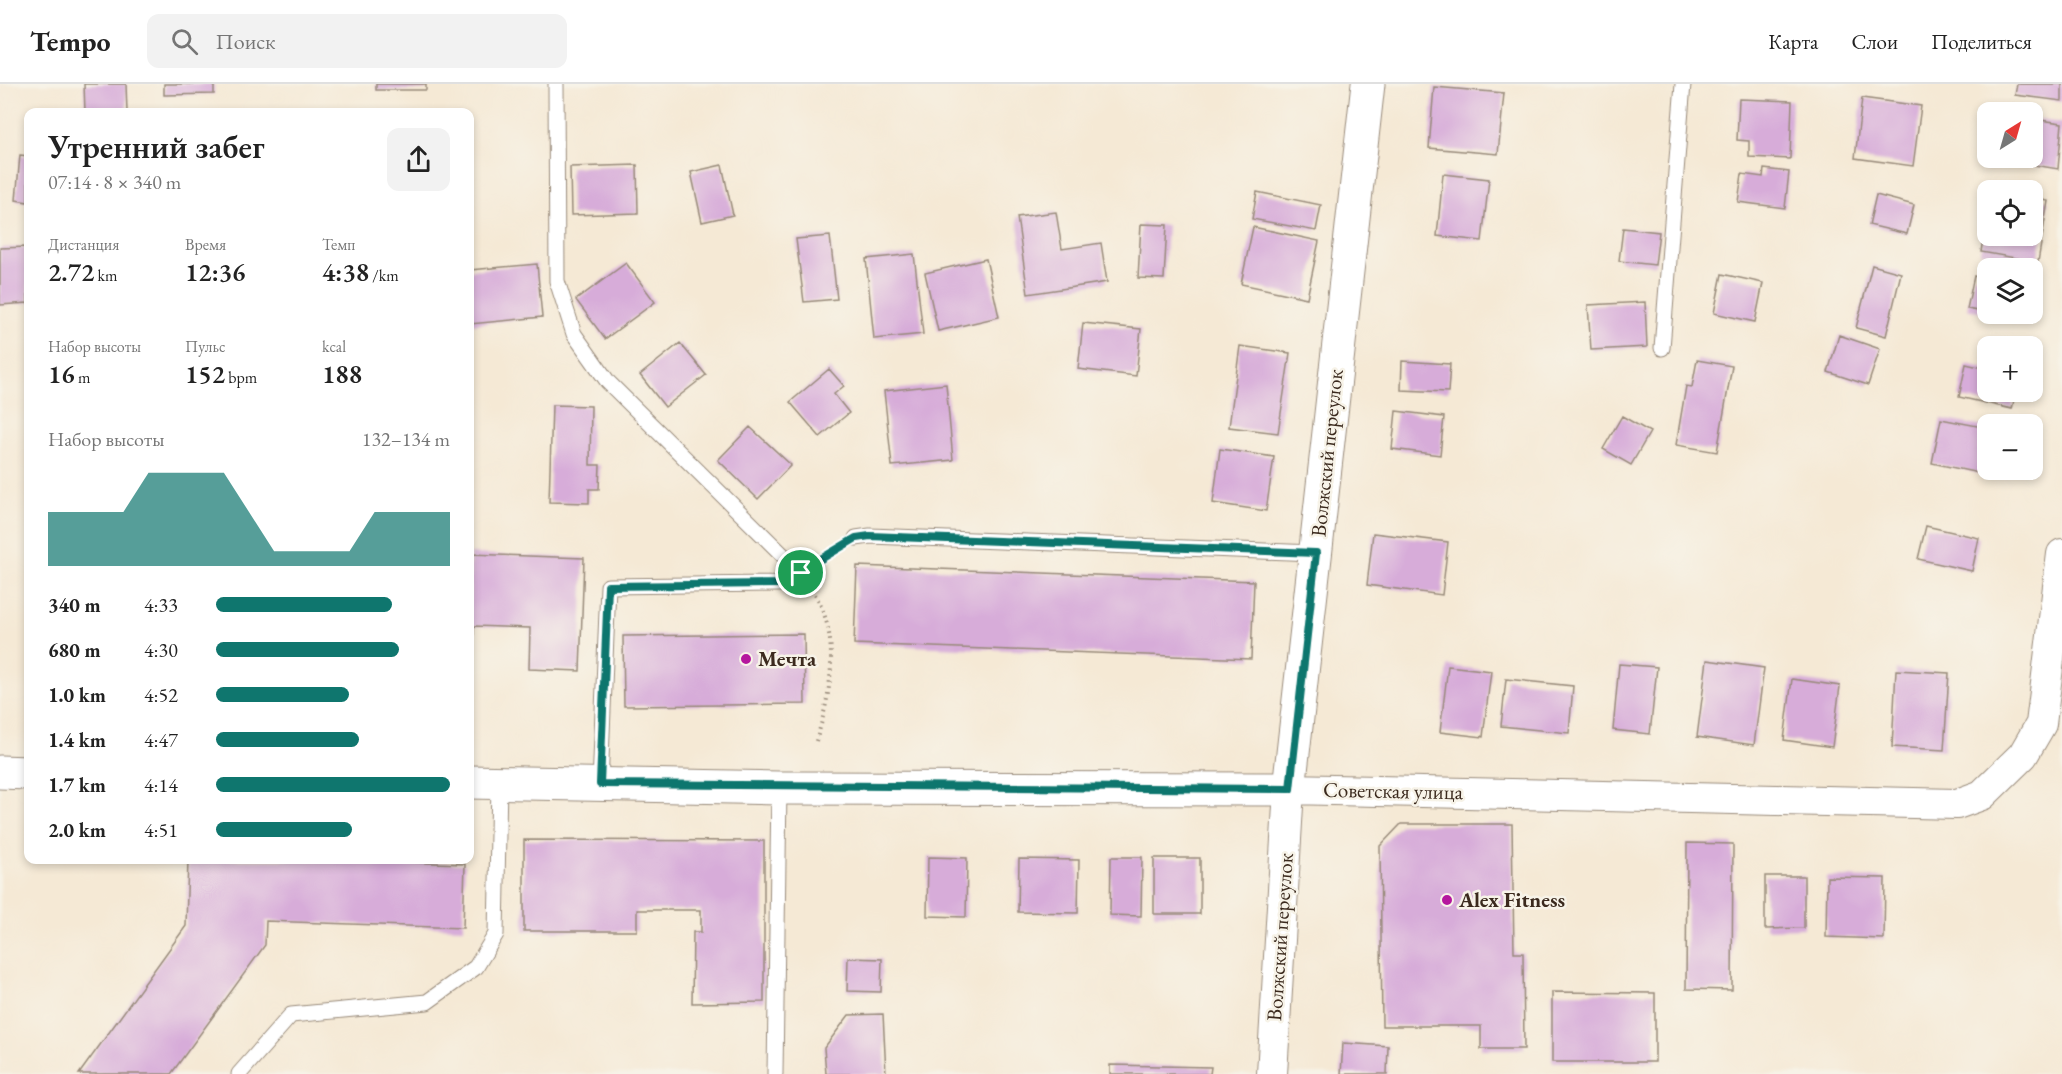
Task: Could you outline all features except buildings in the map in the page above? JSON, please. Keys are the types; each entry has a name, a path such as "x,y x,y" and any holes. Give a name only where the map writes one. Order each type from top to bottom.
{"street":[{"name":"Волжский переулок","path":"1272,1074 1290,789 1368,84"},
{"name":"Советская улица","path":"484,782 779,788 1290,789 1957,804 1982,795 2023,755 2042,724 2062,554"},
{"path":"0,772 24,773"}],"lane":[{"path":"556,84 557,281 574,334 608,382 801,573 779,584 608,586 600,784"},
{"path":"1662,348 1683,84"},
{"path":"856,538 870,536 1316,553"},
{"path":"239,1074 291,1016 427,1002 476,967 496,934 484,782"},
{"path":"775,1074 779,788"}],"path":[{"path":"816,741 825,712 831,672 829,621 801,573 856,538"}],"place":[{"name":"Мечта","path":"746,659"},
{"name":"Alex Fitness","path":"1447,900"}],"route":[{"path":"870,536 1316,553 1290,789 779,788 600,784 608,586 779,584 801,573 856,538 870,536"}]}
